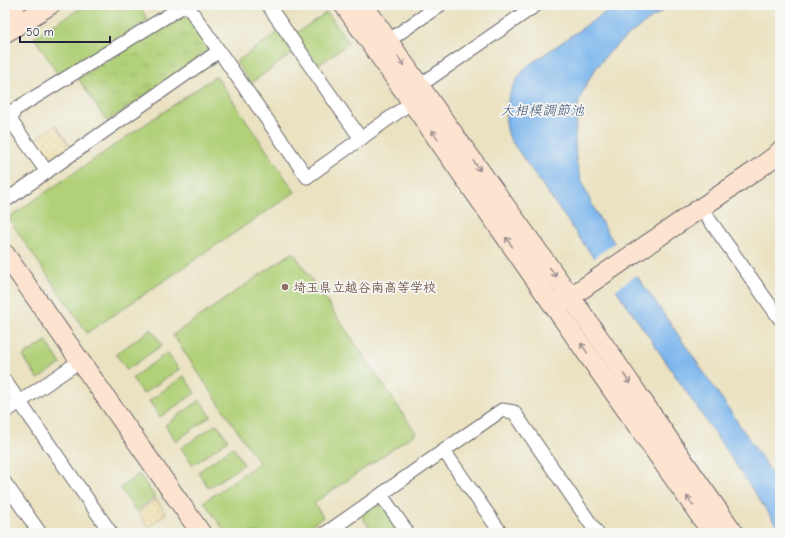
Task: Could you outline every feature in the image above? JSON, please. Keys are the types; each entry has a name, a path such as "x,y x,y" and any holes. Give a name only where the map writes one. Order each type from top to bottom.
{"street":[{"path":"5,12 16,5"},
{"path":"5,33 50,5"},
{"path":"47,172 11,121 14,110 186,5 307,177 361,139 416,94 536,5"},
{"path":"268,5 361,139"},
{"path":"344,5 416,94 563,302 679,456 734,533"},
{"path":"364,5 388,41 416,94"},
{"path":"388,41 440,5"},
{"path":"5,201 219,51"},
{"path":"563,302 701,208 779,158"},
{"path":"701,208 780,319"},
{"path":"5,254 201,533"},
{"path":"563,302 712,533"},
{"path":"5,412 80,361"},
{"path":"5,381 111,533"},
{"path":"326,533 502,410 514,412 597,533"},
{"path":"444,451 501,533"},
{"path":"5,483 40,533"},
{"path":"381,495 408,533"}],"green space":[{"path":"86,5 139,5 148,20 58,75 34,37"},
{"path":"327,12 349,43 317,66 295,34"},
{"path":"184,16 190,18 209,46 207,51 107,122 78,78"},
{"path":"278,32 293,53 251,83 236,62"},
{"path":"216,76 295,192 87,333 8,218"},
{"path":"293,252 416,433 314,503 323,517 300,533 226,533 204,502 259,463 173,335"},
{"path":"151,329 162,345 127,370 116,354"},
{"path":"46,341 61,364 38,379 23,356"},
{"path":"167,353 179,369 143,394 132,378"},
{"path":"184,376 195,393 160,417 149,401"},
{"path":"200,400 211,416 176,441 165,425"},
{"path":"217,424 228,440 193,465 181,448"},
{"path":"233,447 244,464 209,488 198,472"},
{"path":"139,474 155,497 136,511 120,488"},
{"path":"374,506 384,506 397,526 387,533 373,533 361,515"}],"sand":[{"path":"56,125 71,148 52,160 44,158 33,140"},
{"path":"156,499 166,514 148,527 138,512"}],"water":[{"name":"大相模調節池","path":"616,5 671,5 642,25 616,46 595,70 586,85 578,106 575,134 576,157 581,179 597,214 617,247 780,485 780,530 645,331 514,144 506,127 506,107 508,98 522,72 529,65"}],"pier":[{"path":"616,242 638,274 614,291 592,259"}],"place":[{"name":"埼玉県立越谷南高等学校","path":"285,287"}]}
